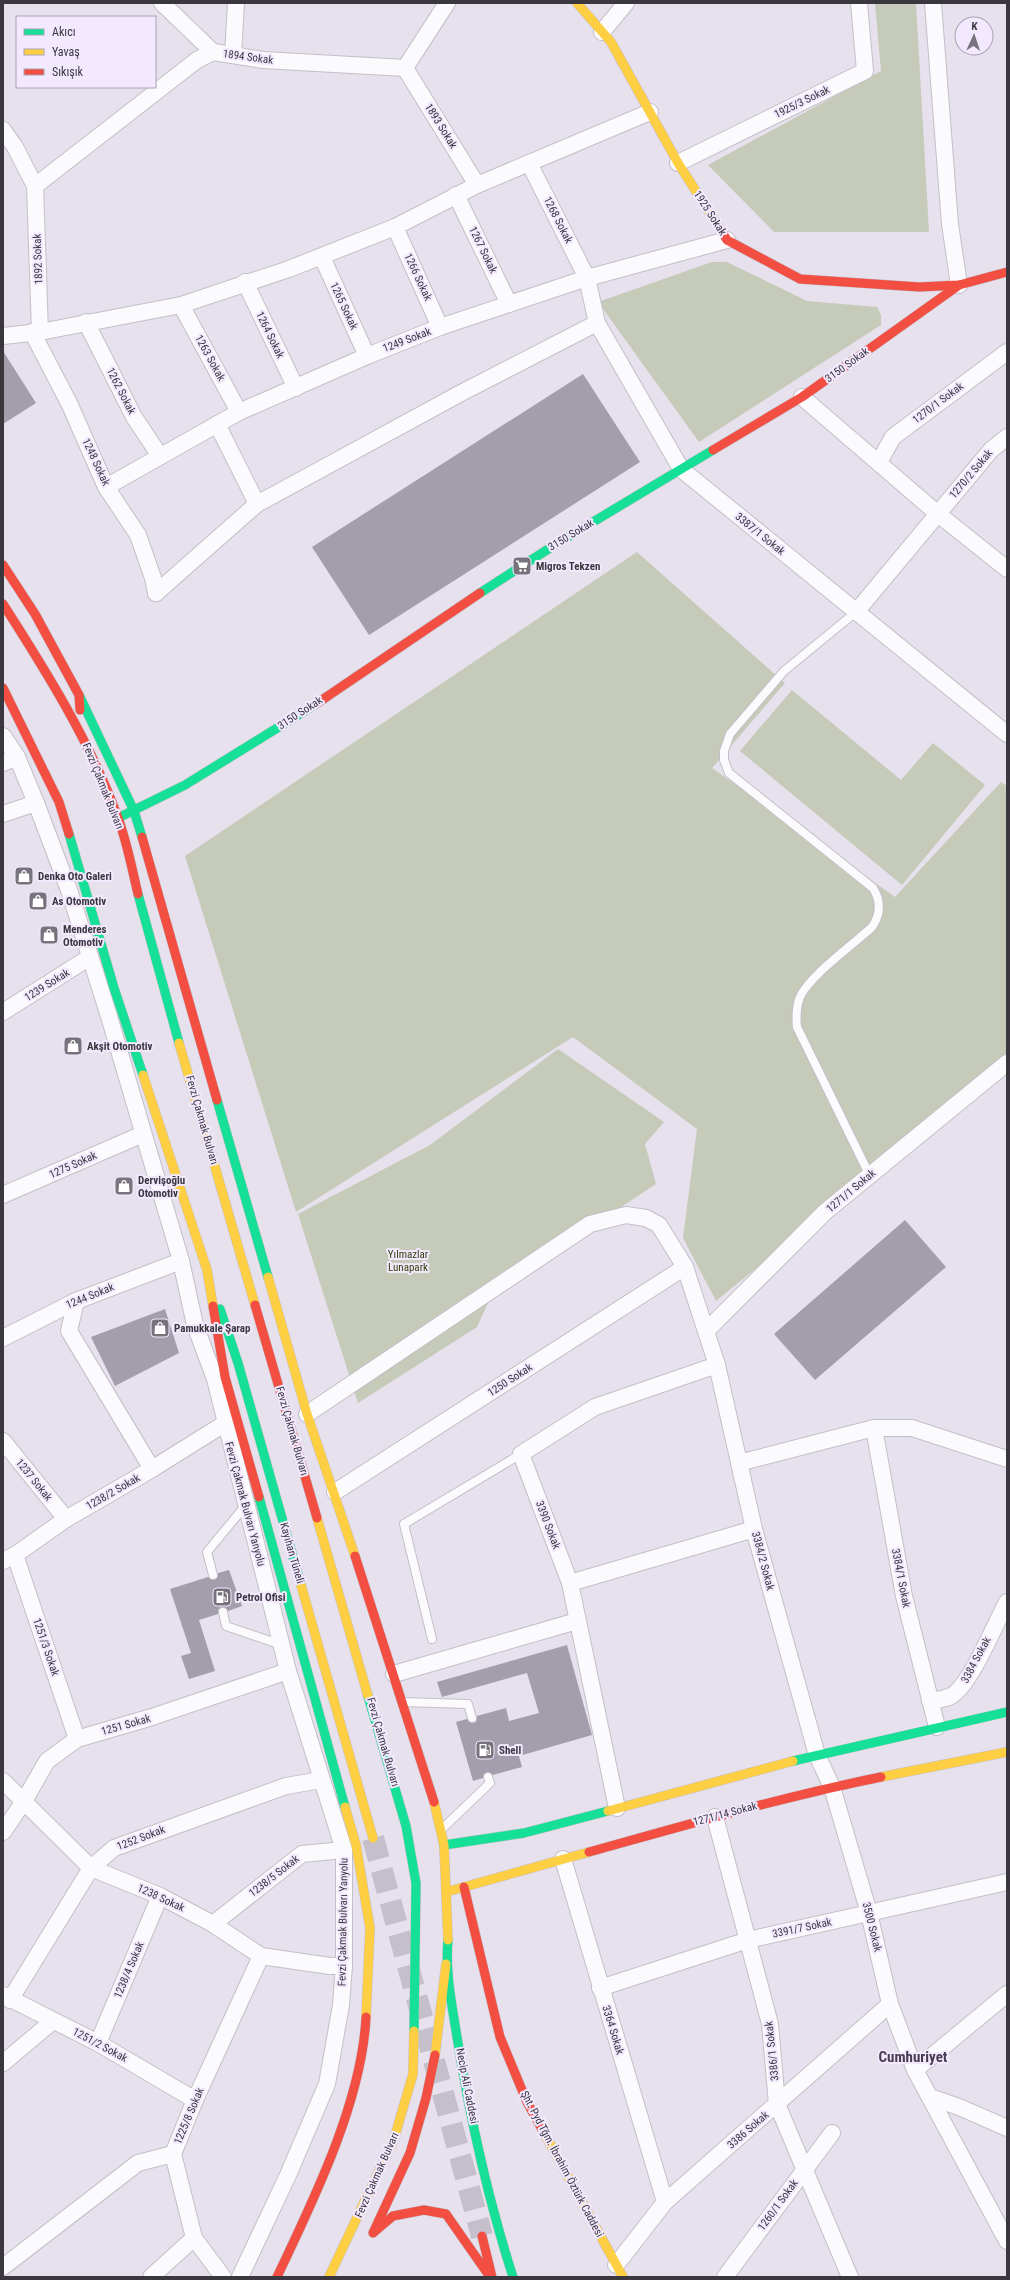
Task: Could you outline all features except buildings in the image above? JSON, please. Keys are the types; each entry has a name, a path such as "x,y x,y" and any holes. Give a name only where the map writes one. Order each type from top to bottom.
{"main road":[{"name":"1925 Sokak","path":"577,3 610,42 678,163 727,240 800,279 919,287 958,284"},
{"path":"958,284 1007,272"},
{"name":"3150 Sokak","path":"118,818 185,785 301,714 441,618 553,546 802,397 958,284"},
{"name":"Necip Ali Caddesi","path":"3,565 35,614 79,695 134,811 307,1414 394,1674 435,1805 444,1845 449,1930 446,1964 468,2098 497,2227 513,2277"},
{"name":"Fevzi Çakmak Bulvarı","path":"3,604 44,668 82,737 118,818 246,1275 406,1826 416,1883 413,2074 394,2139 329,2277"},
{"path":"3,688 9,697 59,802 114,988 207,1270 224,1377 356,1845 370,1928 365,2040 347,2116 300,2229 277,2277"},
{"path":"79,695 82,737"},
{"name":"Kayıhan Tüneli","path":"207,1270 238,1363 373,1838"},
{"path":"444,1845 524,1833 817,1755 1007,1712"},
{"name":"1271/14 Sokak","path":"446,1892 715,1817 832,1788 1007,1752"},
{"name":"Şht. Pyd Tğm. İbrahim Öztürk Caddesi","path":"464,1887 500,2037 526,2102 620,2271"},
{"path":"446,1964 444,2000 429,2083 414,2142 371,2235 393,2216 424,2210 446,2214 491,2277"},
{"path":"482,2236 491,2277"},
{"path":"333,2277 348,2260"}],"street":[{"path":"162,3 213,52"},
{"path":"233,55 236,3"},
{"path":"405,68 447,3"},
{"path":"602,32 626,3"},
{"name":"1925/3 Sokak","path":"678,163 865,71 859,3"},
{"path":"933,3 950,224 958,284"},
{"name":"1894 Sokak","path":"36,186 197,60 213,52 263,60 405,68"},
{"name":"1893 Sokak","path":"405,68 477,185"},
{"path":"3,336 36,332 181,305 322,257 395,227 477,185 650,112"},
{"path":"3,130 9,149 36,186"},
{"name":"1268 Sokak","path":"530,163 587,278"},
{"name":"1892 Sokak","path":"36,186 36,332"},
{"name":"1267 Sokak","path":"456,196 509,304"},
{"name":"1266 Sokak","path":"395,227 440,327"},
{"name":"1249 Sokak","path":"106,487 239,412 367,356 440,327 587,278 727,240"},
{"name":"1265 Sokak","path":"322,257 367,356"},
{"name":"3387/1 Sokak","path":"587,278 597,323 681,469 1007,734"},
{"name":"1264 Sokak","path":"245,282 296,388"},
{"name":"1263 Sokak","path":"181,305 239,412"},
{"name":"1262 Sokak","path":"86,322 134,417 160,456"},
{"path":"217,424 257,504 461,393 597,323"},
{"name":"1248 Sokak","path":"36,332 106,487 138,535 153,578 156,593 257,504"},
{"name":"1270/1 Sokak","path":"879,462 893,437 1007,352"},
{"path":"802,397 938,514 1007,569"},
{"name":"1270/2 Sokak","path":"856,612 990,450 1007,436"},
{"name":"Fevzi Çakmak Bulvarı Yanyolu","path":"3,736 10,760 36,803 69,890 90,957 181,1261 194,1326 214,1379 224,1424 288,1671 344,1850 344,1966 342,2005 328,2084 288,2175 240,2277"},
{"path":"3,814 36,803"},
{"name":"1239 Sokak","path":"4,1008 90,957"},
{"name":"1271/1 Sokak","path":"706,1331 825,1212 1007,1063"},
{"name":"1275 Sokak","path":"3,1195 143,1134"},
{"name":"3384/2 Sokak","path":"307,1414 590,1224 626,1215 646,1218 659,1225 685,1267 717,1365 754,1529 817,1755"},
{"name":"1244 Sokak","path":"3,1338 76,1301 181,1261"},
{"name":"1250 Sokak","path":"334,1492 685,1267"},
{"path":"76,1301 68,1331 152,1470"},
{"path":"522,1454 595,1407 717,1365"},
{"name":"1238/2 Sokak","path":"9,1558 66,1518 152,1470 224,1424"},
{"path":"739,1463 874,1428 912,1428 1007,1459"},
{"name":"3384/1 Sokak","path":"874,1428 904,1596 936,1727"},
{"name":"1237 Sokak","path":"3,1441 66,1518"},
{"name":"3390 Sokak","path":"522,1454 570,1583 617,1808"},
{"path":"570,1583 754,1529"},
{"name":"1251/3 Sokak","path":"9,1558 77,1739"},
{"name":"3384 Sokak","path":"930,1701 950,1697 961,1689 972,1672 1007,1602"},
{"path":"394,1674 577,1621"},
{"name":"1251 Sokak","path":"3,1832 24,1801 47,1761 77,1739 152,1717 288,1671"},
{"name":"3500 Sokak","path":"817,1755 832,1788 869,1913 890,2004 915,2070 1007,2241"},
{"name":"1252 Sokak","path":"6,1998 91,1868 114,1848 286,1786 321,1780"},
{"name":"1238 Sokak","path":"3,1781 91,1868 160,1896 213,1924 261,1956 330,1966 344,1966"},
{"name":"3386/1 Sokak","path":"715,1817 770,2024 777,2104 850,2277"},
{"name":"1238/5 Sokak","path":"213,1924 302,1854 344,1850"},
{"name":"3364 Sokak","path":"563,1859 600,1988 665,2202"},
{"name":"3391/7 Sokak","path":"600,1988 748,1940 1007,1882"},
{"name":"1238/4 Sokak","path":"98,2043 160,1896"},
{"name":"1225/8 Sokak","path":"3,2267 138,2163 173,2154 195,2100 261,1956"},
{"path":"915,2070 1007,1994"},
{"name":"1251/2 Sokak","path":"6,1998 98,2043 195,2100"},
{"name":"3386 Sokak","path":"620,2271 665,2202 890,2004"},
{"path":"3,2063 53,2021"},
{"path":"930,2097 959,2107 1007,2128"},
{"name":"1260/1 Sokak","path":"725,2277 832,2133"},
{"path":"173,2154 194,2238 223,2277"},
{"path":"151,2277 194,2238"}],"lane":[{"path":"856,612 784,670 730,734 724,751 724,760 729,773 873,888 877,894 880,908 876,921 807,986 800,997 796,1016 797,1027 870,1176"},
{"path":"432,1639 404,1524 522,1454"},
{"path":"213,1575 207,1552 246,1506"},
{"path":"223,1612 226,1626 282,1645"},
{"path":"403,1702 468,1704 472,1718"},
{"path":"441,1830 490,1784 488,1777"}],"green space":[{"path":"875,3 916,3 929,232 774,232 708,165 881,71"},
{"path":"712,262 727,262 807,301 877,307 881,315 881,325 699,442 598,302"},
{"path":"637,552 785,683 712,768 895,897 1001,782 1007,786 1007,1063 716,1301 683,1238 697,1129 573,1037 296,1212 185,856"},
{"path":"792,690 901,780 933,743 985,785 902,885 740,751"},
{"name":"Yılmazlar Lunapark","path":"558,1049 664,1122 645,1144 656,1184 493,1292 477,1327 358,1403 298,1214 430,1145"}],"tunnel":[{"path":"373,1838 482,2236"}],"traffic: fast":[{"path":"480,593 553,546 713,450"},
{"path":"79,695 134,811 142,837"},
{"path":"118,818 185,785 316,704"},
{"path":"69,834 114,988 143,1075"},
{"path":"138,894 179,1043"},
{"path":"217,1100 268,1277"},
{"path":"220,1309 238,1363 301,1585"},
{"path":"259,1497 345,1807"},
{"path":"368,1696 406,1826 416,1883 414,2031"},
{"path":"793,1761 1007,1712"},
{"path":"444,1845 524,1833 608,1811"},
{"path":"448,1940 447,1965 450,1989 468,2098 480,2158 513,2277"}],"traffic: slow":[{"path":"577,3 611,42 678,163 722,232"},
{"path":"179,1043 255,1305"},
{"path":"143,1075 207,1270 213,1306"},
{"path":"268,1277 307,1414 355,1556"},
{"path":"317,1518 368,1696"},
{"path":"301,1585 373,1838"},
{"path":"881,1777 1007,1752"},
{"path":"608,1811 793,1761"},
{"path":"434,1802 444,1845 446,1892"},
{"path":"345,1807 356,1845 370,1928 366,2017"},
{"path":"448,1940 446,1892 589,1852"},
{"path":"435,2055 446,1964"},
{"path":"329,2277 394,2139 413,2074 414,2031"},
{"path":"542,2129 623,2277"}],"traffic: jam":[{"path":"722,232 727,240 800,279 919,287 959,285 1007,272"},
{"path":"713,450 802,397 959,285"},
{"path":"3,565 35,614 79,695 80,710"},
{"path":"316,704 480,593"},
{"path":"3,604 51,681 95,762 121,827 138,894"},
{"path":"3,688 59,802 69,834"},
{"path":"142,837 217,1100"},
{"path":"255,1305 317,1518"},
{"path":"213,1306 225,1377 259,1497"},
{"path":"355,1556 434,1802"},
{"path":"589,1852 771,1802 881,1777"},
{"path":"464,1887 500,2037 527,2102 542,2129"},
{"path":"277,2277 320,2184 346,2117 363,2049 366,2017"},
{"path":"373,2233 410,2153 426,2098 435,2055"},
{"path":"374,2232 393,2216 424,2210 446,2214 490,2277"},
{"path":"482,2236 492,2277"}],"place":[{"name":"Migros Tekzen","path":"522,566"},
{"name":"Denka Oto Galeri","path":"24,876"},
{"name":"As Otomotiv","path":"38,901"},
{"name":"Menderes Otomotiv","path":"49,935"},
{"name":"Akşit Otomotiv","path":"73,1046"},
{"name":"Dervişoğlu Otomotiv","path":"124,1186"},
{"name":"Pamukkale Şarap","path":"160,1328"},
{"name":"Petrol Ofisi","path":"222,1597"},
{"name":"Shell","path":"485,1750"}],"district":[{"name":"Cumhuriyet","path":"913,2057"}]}
